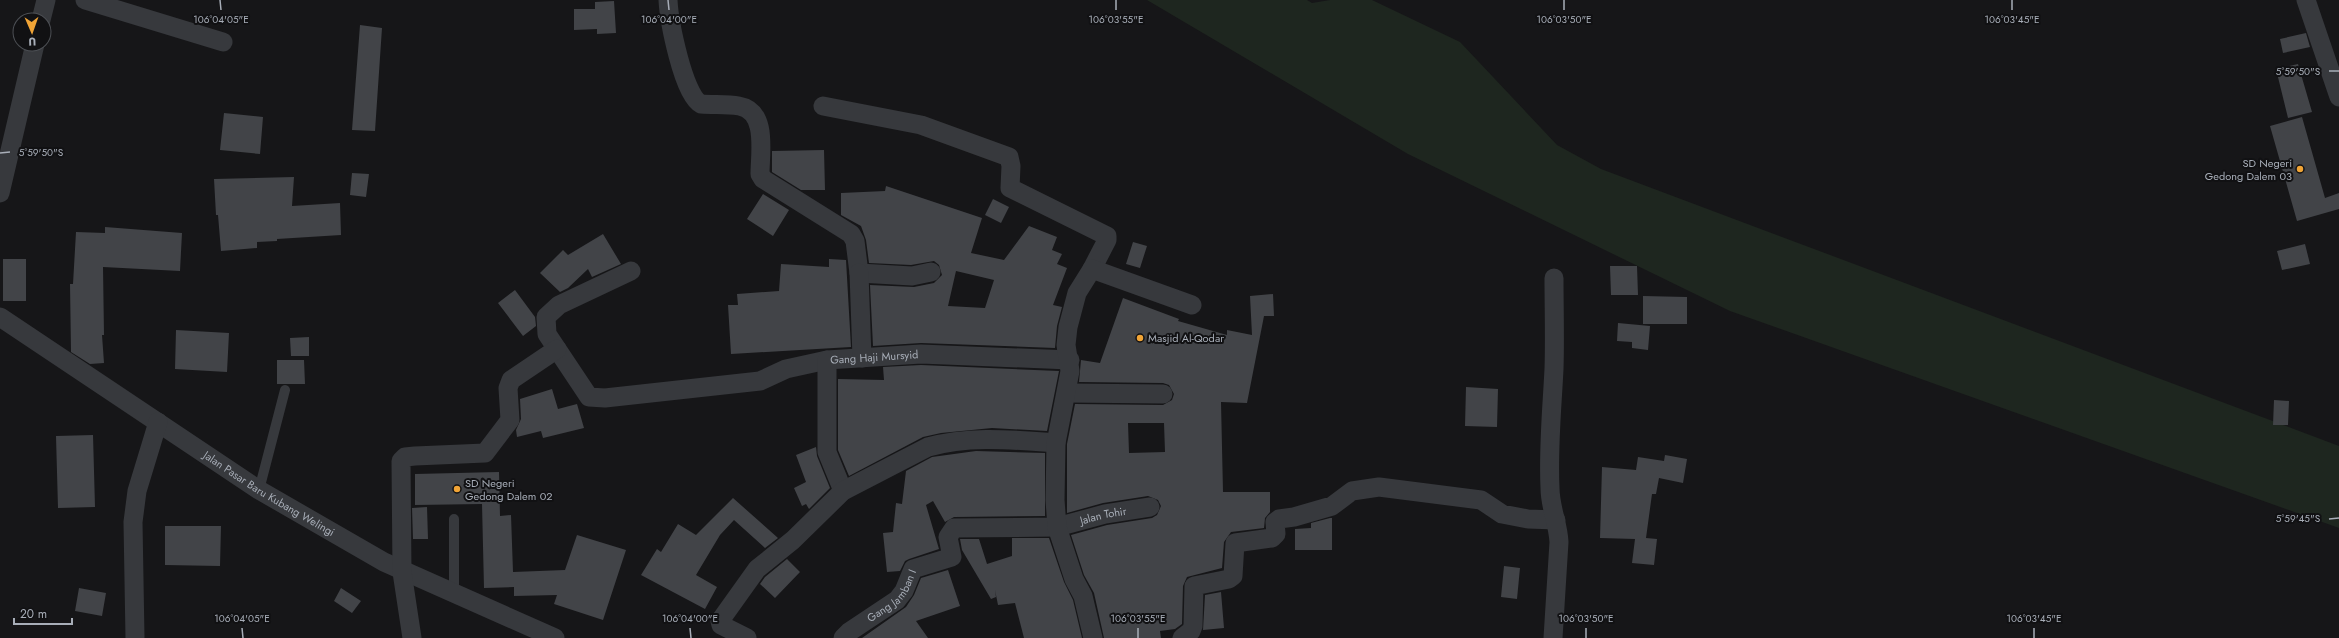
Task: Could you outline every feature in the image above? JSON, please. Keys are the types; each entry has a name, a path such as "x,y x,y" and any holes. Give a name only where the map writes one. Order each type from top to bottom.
{"street":[{"path":"43,12 46,0"},
{"path":"85,0 223,42"},
{"path":"668,0 680,61 686,83 697,101 702,104 739,106 751,113 760,128 762,177 851,234 855,241 859,273 862,358"},
{"path":"2306,0 2339,97"},
{"path":"0,193 33,52"},
{"path":"823,106 921,125 1009,157 1011,166 1010,188 1107,236 1107,240 1092,269 1077,293 1068,327 1066,345 1070,360 1068,393 1056,443 1057,527 1074,579 1083,596 1094,638"},
{"path":"1092,269 1192,305"},
{"name":"Gang Haji Mursyid","path":"631,271 559,305 546,317 547,334 588,397 596,398 760,381 786,369 827,360 921,354 1070,360"},
{"path":"859,273 912,276 931,272"},
{"path":"1553,638 1559,542 1556,520 1550,501 1550,417 1554,368 1554,278"},
{"name":"Jalan Pasar Baru Kubang Welingi","path":"0,317 259,490 402,572 454,593 555,638"},
{"path":"412,638 402,572 400,474 402,459 415,456 485,453 510,420 508,388 511,380 557,349"},
{"path":"827,360 827,452 843,491"},
{"path":"1068,393 1163,394"},
{"path":"135,638 133,522 137,490 158,422"},
{"path":"746,638 721,625 720,621 757,569 793,540 843,491 928,447 941,444 980,439 1056,443"},
{"path":"1182,638 1191,631 1193,626 1194,586 1229,579 1233,576 1235,543 1272,538 1276,534 1275,522 1279,519 1294,517 1332,506 1352,491 1379,487 1465,497 1481,500 1502,514 1528,519 1556,520"},
{"name":"Jalan Tohir","path":"1057,527 1105,514 1150,507"},
{"name":"Gang Jamban I","path":"843,638 848,632 897,600 904,591 913,569 952,557 948,537 954,528 1057,527"}],"lane":[{"path":"259,490 285,390"},
{"path":"454,519 454,593"}],"shaded area":[{"path":"1147,0 1307,0 1312,3 1330,0 1372,0 1460,42 1557,145 1601,169 2339,446 2339,528 1730,311 1408,154"}],"building":[{"path":"614,1 616,33 597,34 597,29 574,30 574,9 595,9 595,2"},
{"path":"360,25 382,28 375,131 352,130"},
{"path":"2306,33 2310,47 2283,53 2280,39"},
{"path":"2298,64 2312,112 2288,118 2276,69"},
{"path":"224,113 263,117 260,154 220,150"},
{"name":"SD Negeri Gedong Dalem 03","path":"2302,117 2325,198 2339,193 2339,209 2297,221 2270,126"},
{"path":"824,150 825,190 801,190 772,172 772,151"},
{"path":"352,173 369,174 366,197 350,195"},
{"path":"294,177 292,206 340,203 341,235 277,239 277,241 257,242 257,248 221,251 218,215 216,215 214,179"},
{"path":"886,186 982,218 971,253 1004,260 1029,226 1057,237 1052,250 1062,254 1057,264 1067,268 1053,305 1062,307 1057,326 1055,348 921,343 873,346 870,285 914,287 934,283 942,275 939,265 934,261 911,265 869,263 866,240 861,226 841,215 841,193 885,191","holes":["956,271 994,280 985,308 948,306"]},
{"path":"763,194 789,210 773,236 747,219"},
{"path":"993,199 1009,207 1001,223 985,215"},
{"path":"105,227 182,233 180,271 103,267 104,335 102,335 104,363 90,364 71,352 70,284 73,284 76,232 105,233"},
{"path":"603,234 621,264 592,277 588,269 568,288 560,292 540,273 563,250 568,255"},
{"path":"1133,242 1147,246 1140,268 1126,264"},
{"path":"2305,244 2310,264 2282,270 2277,251"},
{"path":"3,259 26,259 26,301 3,301"},
{"path":"829,259 846,260 851,347 731,354 728,305 738,305 737,294 779,291 781,264 829,267"},
{"path":"1610,266 1637,266 1638,295 1611,295"},
{"path":"515,290 535,317 536,326 523,336 498,303"},
{"path":"1273,294 1274,316 1264,316 1247,403 1221,402 1223,492 1270,492 1270,512 1265,518 1264,528 1231,532 1224,542 1222,568 1187,577 1183,586 1182,624 1175,629 1160,631 1161,638 1104,638 1094,593 1084,575 1071,535 1107,525 1152,518 1157,515 1161,506 1158,500 1148,496 1103,503 1067,513 1067,444 1075,404 1163,405 1172,400 1174,394 1169,385 1163,383 1079,382 1081,360 1100,363 1123,298 1179,319 1178,321 1227,335 1227,330 1252,335 1250,296","holes":["1128,423 1164,423 1165,452 1129,453"]},
{"path":"1643,296 1687,297 1687,324 1643,324"},
{"path":"1618,323 1650,326 1648,350 1632,348 1632,342 1617,341"},
{"path":"176,330 229,333 227,372 175,369"},
{"path":"309,337 309,356 291,356 290,338"},
{"path":"277,360 304,360 305,384 277,384"},
{"path":"921,365 1059,371 1047,431 992,428 941,433 923,437 849,476 838,450 838,379 884,380 883,367"},
{"path":"1466,387 1498,389 1497,427 1465,426"},
{"path":"552,389 558,409 577,404 584,428 543,438 541,431 517,437 516,430 521,419 520,399"},
{"path":"2274,400 2289,401 2288,425 2273,425"},
{"path":"93,435 95,507 58,508 56,436"},
{"path":"816,447 817,456 830,488 809,509 806,504 802,506 794,488 806,482 796,455"},
{"path":"976,451 1045,453 1045,516 954,517 945,522 933,501 926,505 939,549 905,561 900,571 887,572 883,533 893,532 896,503 902,504 906,471 932,457"},
{"path":"1665,455 1687,459 1683,483 1659,478 1656,494 1652,494 1646,538 1657,539 1654,565 1632,563 1635,539 1600,538 1602,467 1636,470 1638,457 1664,461"},
{"path":"499,472 500,516 511,515 513,572 565,570 577,535 626,550 603,620 554,604 557,595 514,596 514,587 484,588 482,504 415,505 415,474"},
{"path":"733,498 778,538 765,548 734,520 720,535 696,575 717,587 705,609 641,575 657,549 661,552 678,524 696,535"},
{"path":"427,507 428,539 413,539 412,508"},
{"path":"1332,518 1332,550 1295,550 1295,529 1311,528 1311,523"},
{"path":"165,526 221,526 220,566 165,565"},
{"path":"1012,538 1049,538 1064,582 1073,600 1082,638 1024,638 1015,603 998,605 995,590 996,597 991,599 962,550 960,539 979,539 987,564 1012,556"},
{"path":"787,559 800,572 775,598 760,584 765,577"},
{"path":"1504,566 1520,568 1517,599 1501,597"},
{"path":"948,570 960,606 916,621 928,638 862,638 906,607 914,595 921,578"},
{"path":"79,588 106,593 102,616 75,611"},
{"path":"341,588 361,601 352,613 334,601"},
{"path":"1221,592 1224,628 1203,630 1205,595"}],"place":[{"name":"SD Negeri Gedong Dalem 03","path":"2300,169"},
{"name":"Masjid Al-Qodar","path":"1140,338"},
{"name":"SD Negeri Gedong Dalem 02","path":"457,489"}]}
